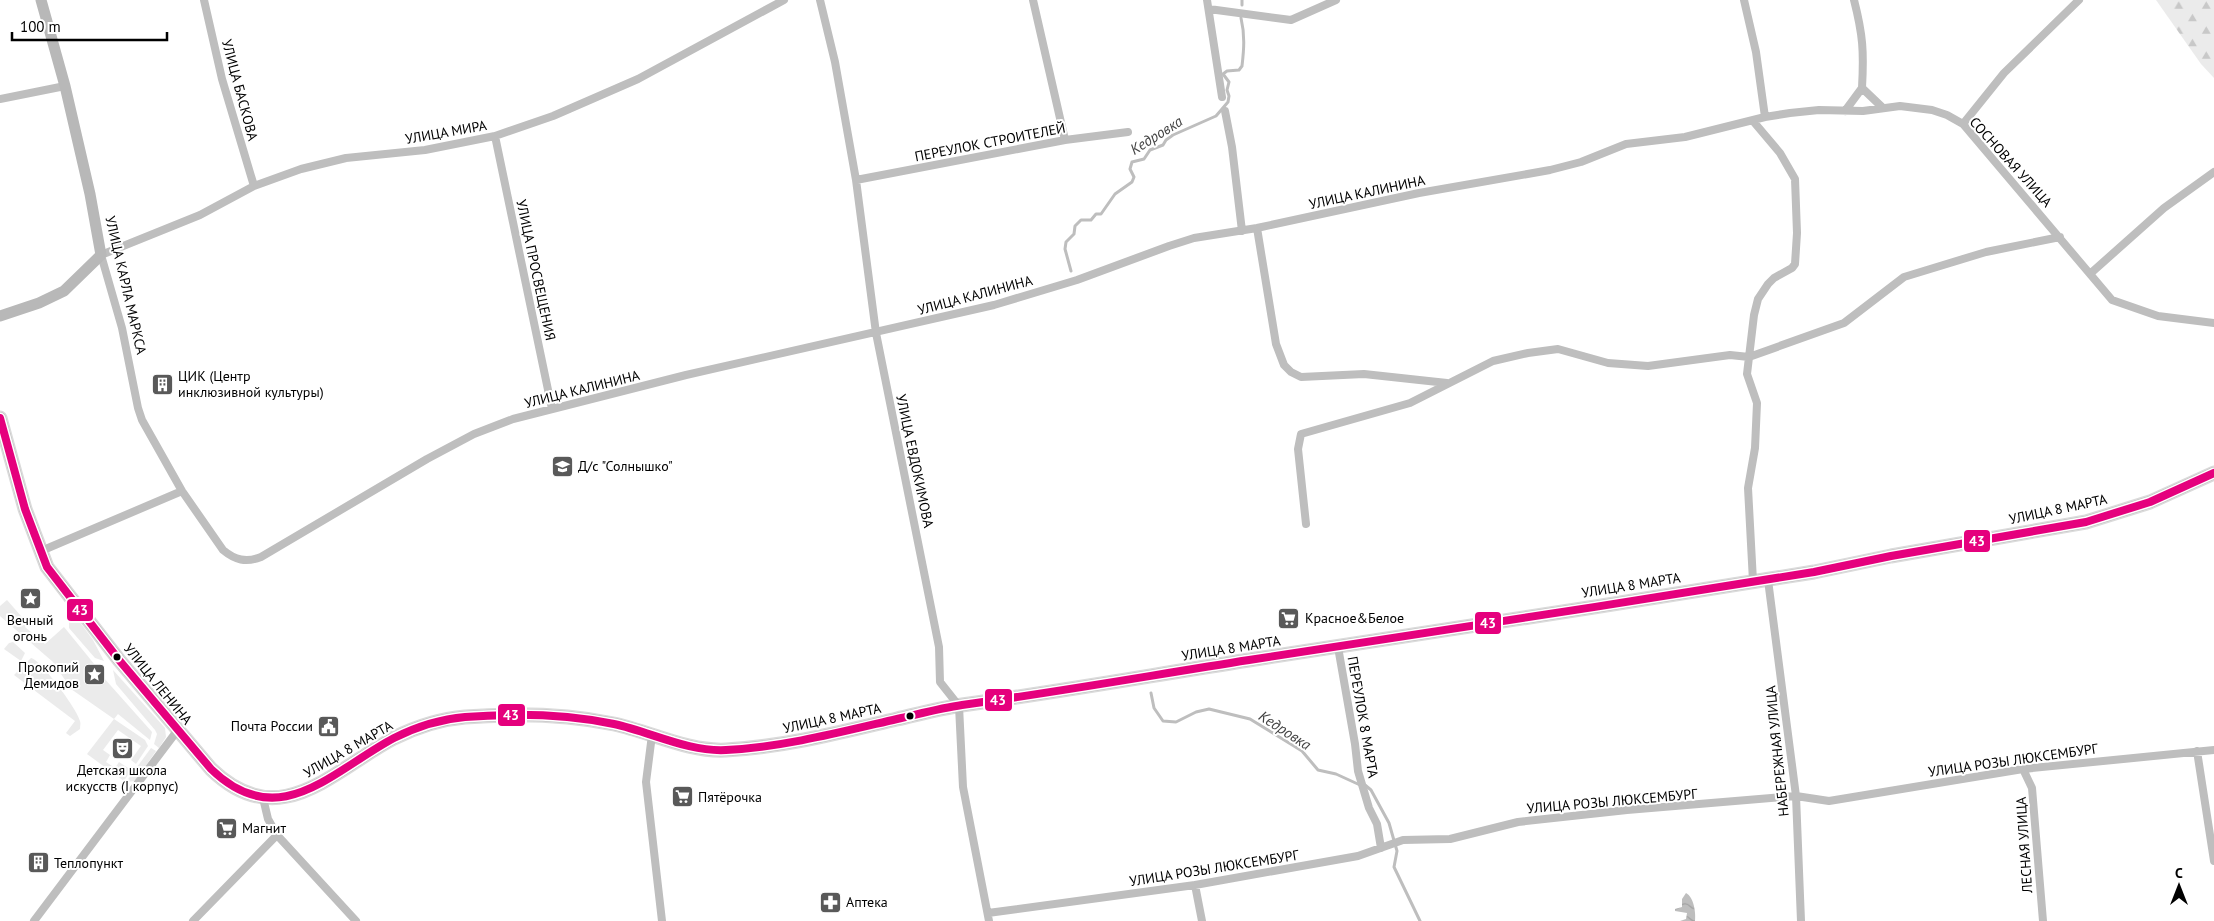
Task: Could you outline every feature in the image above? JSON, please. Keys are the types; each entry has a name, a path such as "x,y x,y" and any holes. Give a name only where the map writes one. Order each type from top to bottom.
{"main road":[{"name":"УЛИЦА ЛЕНИНА","path":"0,418 5,457 47,566 177,731 220,778 243,793 263,798"},
{"name":"УЛИЦА 8 МАРТА","path":"263,798 287,797 308,791 394,738 424,726 461,717 519,715 570,717 615,724 713,750 765,746 813,739 959,706 1768,580 2086,522 2150,502 2214,473"}],"street":[{"name":"УЛИЦА КАРЛА МАРКСА","path":"41,0 65,86 90,194 101,255 123,335 142,420 182,490 217,543 230,556"},
{"name":"УЛИЦА БАСКОВА","path":"204,0 222,78 254,186"},
{"name":"УЛИЦА МИРА","path":"101,255 200,215 254,186 301,169 346,158 425,150 495,136 553,116 616,89 784,0"},
{"name":"УЛИЦА ЕВДОКИМОВА","path":"820,0 836,62 856,180 876,333 939,647 940,682 959,706"},
{"path":"1033,0 1065,140"},
{"path":"1206,0 1222,97"},
{"path":"1208,9 1290,20 1336,0"},
{"path":"1744,0 1756,52 1765,117"},
{"path":"1845,111 1862,88 1864,48 1854,0"},
{"path":"1963,124 2004,73 2079,0"},
{"path":"0,100 65,86"},
{"path":"1862,88 1883,108"},
{"name":"СОСНОВАЯ УЛИЦА","path":"1753,121 1765,117 1818,110 1845,111 1900,106 1932,110 1947,115 1963,124 2112,300 2158,316 2214,323"},
{"path":"1225,112 1232,147 1242,231"},
{"path":"1753,121 1780,153 1795,179 1798,233 1796,257 1792,268 1774,278 1758,299 1754,315 1747,374 1757,403 1755,448 1748,488 1753,581"},
{"name":"УЛИЦА КАЛИНИНА","path":"230,556 247,561 261,557 427,459 474,434 513,419 686,375 994,305 1104,271 1194,238 1242,231 1419,194 1550,170 1582,162 1626,144 1685,137 1753,121"},
{"name":"ПЕРЕУЛОК СТРОИТЕЛЕЙ","path":"856,180 1065,140 1128,132"},
{"name":"УЛИЦА ПРОСВЕЩЕНИЯ","path":"495,136 552,409"},
{"path":"2091,273 2164,208 2214,172"},
{"path":"1256,228 1276,344 1284,365 1291,372 1300,377 1364,374 1447,384"},
{"path":"1306,524 1298,450 1301,434 1410,403 1500,358 1558,349 1608,364 1626,365 1678,363 1730,355 1749,357 1844,323 1904,277 1986,252 2060,237"},
{"path":"0,316 47,300 64,291 101,255"},
{"path":"41,551 182,490"},
{"name":"НАБЕРЕЖНАЯ УЛИЦА","path":"1768,580 1796,796 1801,921"},
{"name":"ПЕРЕУЛОК 8 МАРТА","path":"1338,647 1358,772 1385,846"},
{"path":"959,706 963,787 989,917"},
{"path":"34,921 177,731"},
{"path":"652,735 646,782 662,921"},
{"name":"УЛИЦА РОЗЫ ЛЮКСЕМБУРГ","path":"989,917 1195,885 1358,856 1398,841 1450,839 1535,820 1796,796 1829,801 2023,768 2214,750"},
{"path":"2197,751 2214,861"},
{"name":"ЛЕСНАЯ УЛИЦА","path":"2023,768 2032,788 2043,921"},
{"path":"263,798 268,818 277,836 356,921"},
{"path":"193,921 277,836"},
{"path":"1195,885 1202,921"}],"green space":[{"path":"2156,0 2214,0 2214,78 2201,64"},
{"path":"7,600 28,624 25,627 45,644 64,627 95,665 89,667 86,672 89,680 97,682 103,677 152,732 150,740 118,714 114,719 71,689 53,662 0,616 0,606"},
{"path":"76,617 93,640 104,661 95,658 69,628 69,622"},
{"path":"13,642 25,653 21,661 4,649 9,643"},
{"path":"31,658 50,675 78,715 80,729 70,736 66,733 75,721 14,675"},
{"path":"113,670 165,728 166,737 159,748 154,744 157,734 155,730 116,684"},
{"path":"114,719 145,740 148,746 136,764 131,760 141,746 118,730 103,750 110,755 106,762 115,768 119,762 131,770 124,781 87,754"},
{"path":"151,748 156,751 135,781 126,782"}],"water":[{"path":"1686,893 1693,902 1695,921 1680,921 1686,919 1687,913 1675,911 1675,909 1682,907 1682,899"}],"waterway":[{"name":"Кедровка","path":"1242,0 1242,5"},
{"name":"Кедровка","path":"1071,271 1065,249 1066,242 1074,234 1075,226 1081,220 1091,220 1096,214 1101,214 1115,194 1132,182 1134,177 1130,169 1132,162 1144,159 1150,150 1163,145 1173,135 1216,116 1228,102 1227,90 1229,82 1223,74 1227,71 1239,70 1242,66 1244,42 1241,18"},
{"name":"Кедровка","path":"1151,693 1154,708 1163,721 1176,722 1196,712 1209,709 1250,719 1302,751 1318,770 1336,774 1360,785"},
{"name":"Кедровка","path":"1365,785 1371,790 1389,823 1397,851 1394,867 1420,921"}],"transit line":[{"name":"43","path":"0,418 25,509 47,567 119,660 211,769 236,788 260,797 282,797 305,791 327,780 394,738 429,724 456,718 502,715 559,716 628,727 698,748 726,750 769,746 834,734 954,706 1814,572 1891,556 2086,522 2150,502 2214,473"}],"place":[{"name":"ЦИК (Центр инклюзивной культуры)","path":"162,384"},
{"name":"Д/с \"Солнышко\"","path":"562,466"},
{"name":"Вечный огонь","path":"30,598"},
{"name":"Красное&Белое","path":"1289,618"},
{"name":"Прокопий Демидов","path":"95,675"},
{"name":"Почта России","path":"329,726"},
{"name":"Детская школа искусств (I корпус)","path":"122,748"},
{"name":"Пятёрочка","path":"682,797"},
{"name":"Магнит","path":"226,828"},
{"name":"Теплопункт","path":"38,863"},
{"name":"Аптека","path":"830,902"}]}
